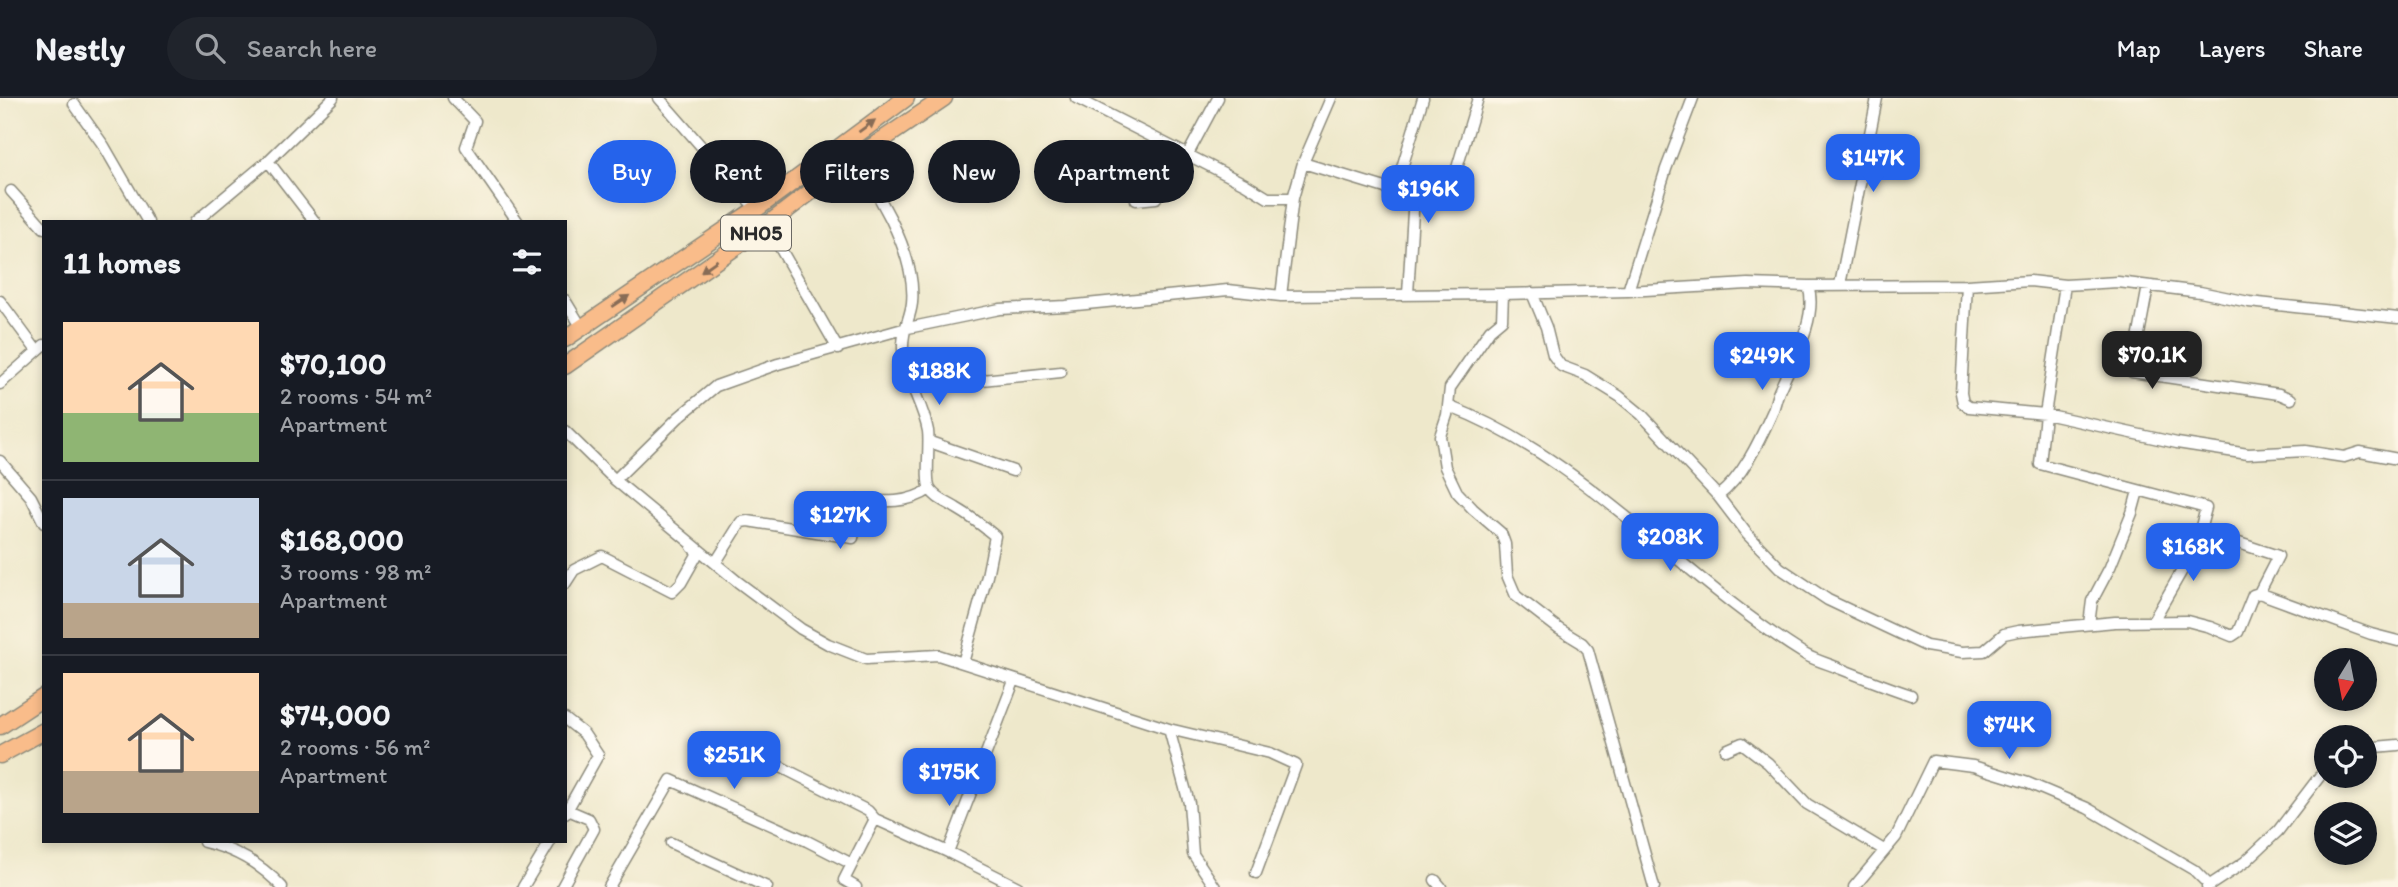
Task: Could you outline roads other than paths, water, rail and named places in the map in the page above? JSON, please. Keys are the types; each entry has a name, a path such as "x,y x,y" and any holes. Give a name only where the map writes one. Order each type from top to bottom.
{"highway":[{"name":"NH05","path":"848,140 906,98"},
{"name":"NH05","path":"882,140 944,98"},
{"name":"NH05","path":"567,339 800,176"},
{"name":"NH05","path":"567,365 800,200"},
{"path":"0,725 42,698"},
{"path":"0,755 42,732"}],"street":[{"path":"453,98 475,121 466,147 517,220"},
{"path":"659,98 756,209"},
{"path":"1076,98 1159,140"},
{"path":"1193,140 1218,98"},
{"path":"1282,296 1293,198 1303,163 1331,98"},
{"path":"1395,191 1423,98"},
{"path":"1303,163 1395,191 1448,198 1478,98"},
{"path":"1628,291 1662,181 1693,98"},
{"path":"1840,285 1877,98"},
{"path":"197,220 268,161 328,100"},
{"path":"74,104 104,146 147,220"},
{"path":"1194,158 1268,198 1293,198"},
{"path":"268,161 314,220"},
{"path":"11,191 42,226"},
{"path":"1408,295 1414,195"},
{"path":"881,203 911,271 912,304 903,329 903,352 925,415 930,442 927,481 937,498 974,519 995,536 963,663"},
{"path":"767,225 838,349"},
{"path":"615,480 679,417 716,386 778,364 903,329 1000,309 1066,306 1228,290 1282,296 1503,294 1628,291 1748,284 1967,285 2030,281 2065,285 2118,282 2200,292 2249,302 2398,318"},
{"path":"1967,285 1961,393 1963,403 1969,407 2045,414 2177,443 2248,454 2305,451 2344,457 2360,453 2398,459"},
{"path":"2065,285 2040,464 2206,508 2188,560 2153,621"},
{"path":"1718,496 1730,487 1772,413 1807,323 1811,294 1808,286"},
{"path":"2148,286 2142,323 2133,354 2132,372 2279,394 2291,399"},
{"path":"1532,293 1546,327 1553,355 1561,366 1585,375 1619,396 1665,438 1718,496 1747,534 1780,568 1828,600 1926,646 1962,652 1984,651 2006,634 2089,624 2153,621 2187,621 2232,636 2238,632 2253,595 2259,593 2371,634 2398,641"},
{"path":"1503,294 1502,320 1490,330 1450,388 1440,436 1445,467 1457,492 1501,533 1505,544 1507,575 1516,596 1588,650 1601,705 1654,887"},
{"path":"0,301 40,348 0,384"},
{"path":"567,303 582,328"},
{"path":"914,387 1061,372"},
{"path":"1448,406 1478,418 1545,456 1585,484 1751,618 1809,657 1911,695"},
{"path":"567,433 615,480 681,536 791,622 828,644 866,659 939,654 987,668 1014,681 1169,729 1270,753 1296,765 1256,873"},
{"path":"930,442 1013,471"},
{"path":"0,461 31,497 42,519"},
{"path":"716,562 741,522 853,538 859,500 891,502 920,497 930,489"},
{"path":"2089,624 2092,601 2110,567 2138,491"},
{"path":"2200,530 2278,556 2259,593"},
{"path":"567,581 574,570 602,556 672,592 681,583 698,554 681,536"},
{"path":"948,852 1014,681"},
{"path":"562,887 594,829 589,819 567,812 598,755 584,734 567,721"},
{"path":"1169,729 1189,803 1194,854 1215,887"},
{"path":"1726,750 1742,743 1768,764 1807,804 1884,850"},
{"path":"729,744 852,801 875,819 1018,887"},
{"path":"2377,747 2398,745"},
{"path":"1854,887 1903,824 1933,761 1973,765 2028,783 2087,808 2194,870 2208,886 2245,862 2278,831 2314,784"},
{"path":"609,887 671,780 852,864"},
{"path":"856,887 842,884 875,819"},
{"path":"523,887 549,843"},
{"path":"671,843 767,887"},
{"path":"227,844 269,872 282,887"}]}
